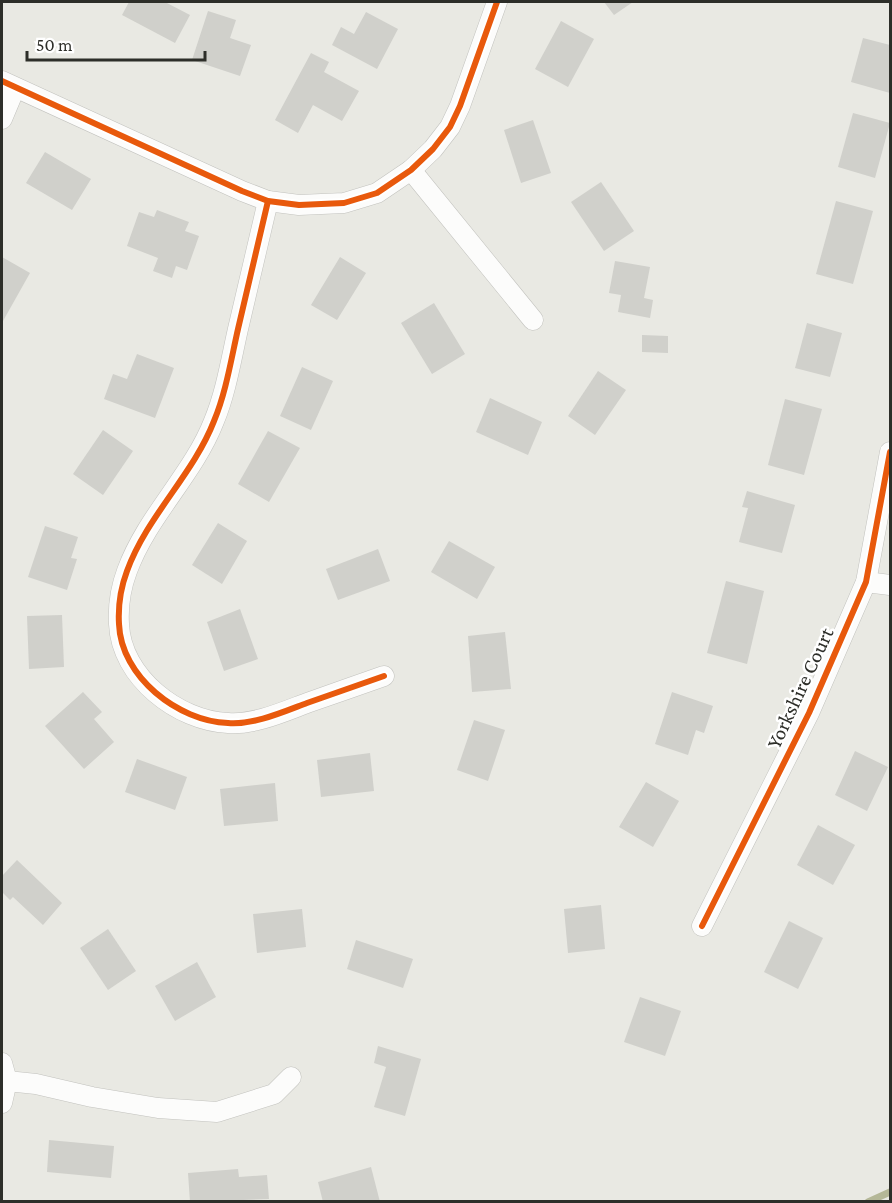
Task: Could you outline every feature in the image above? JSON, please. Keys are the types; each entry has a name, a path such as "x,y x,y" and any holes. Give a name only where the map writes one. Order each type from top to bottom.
{"street":[{"path":"2,119 8,85 268,201 299,205 344,203 377,193 411,170 433,149 450,127 460,106 497,2"},
{"path":"411,170 532,320"},
{"path":"268,201 225,387 214,422 186,473 143,538 127,571 120,598 118,626 124,648 134,668 156,693 181,710 205,719 229,723 253,720 384,676"},
{"name":"Yorkshire Court","path":"702,926 809,713 866,582 891,452"},
{"path":"866,582 891,585"},
{"path":"2,1103 4,1072 36,1084 92,1097 158,1108 218,1112 274,1094 291,1077"}],"building":[{"path":"129,2 165,2 190,15 175,43 122,15"},
{"path":"604,2 633,2 614,15"},
{"path":"208,11 236,20 230,38 251,45 240,76 192,60"},
{"path":"366,12 398,29 377,69 332,45 341,27 354,34"},
{"path":"561,21 594,39 568,87 535,69"},
{"path":"863,38 890,45 890,93 851,82"},
{"path":"311,53 329,62 324,72 359,91 342,121 313,105 298,133 275,120"},
{"path":"853,113 890,123 875,178 838,167"},
{"path":"533,120 551,173 521,183 504,130"},
{"path":"45,152 91,179 72,210 26,183"},
{"path":"601,182 634,231 604,251 571,202"},
{"path":"836,201 873,211 853,284 816,274"},
{"path":"157,210 189,222 185,231 199,236 187,270 176,266 172,278 153,271 158,258 127,246 139,212 154,217"},
{"path":"2,257 30,273 3,321 2,319"},
{"path":"340,257 366,273 337,320 311,305"},
{"path":"615,261 650,267 644,298 653,300 650,318 618,312 621,295 609,293"},
{"path":"434,303 465,354 432,374 401,323"},
{"path":"807,323 842,333 830,377 795,368"},
{"path":"642,335 668,336 668,353 642,352"},
{"path":"137,354 174,368 155,418 104,399 113,374 127,379"},
{"path":"302,367 333,381 311,430 280,416"},
{"path":"598,371 626,390 595,435 568,416"},
{"path":"490,398 542,422 528,455 476,432"},
{"path":"785,399 822,409 804,475 768,465"},
{"path":"103,430 133,451 103,495 73,474"},
{"path":"268,431 300,448 269,502 238,484"},
{"path":"747,491 795,505 782,553 739,542 748,508 742,507"},
{"path":"218,523 247,541 222,584 192,565"},
{"path":"45,526 78,537 71,558 77,559 67,590 28,577"},
{"path":"449,541 495,567 477,599 431,572"},
{"path":"378,549 390,581 338,600 326,569"},
{"path":"726,581 764,591 747,664 707,653"},
{"path":"240,609 258,659 224,671 207,622"},
{"path":"62,615 64,667 29,669 27,616"},
{"path":"505,632 511,689 472,692 468,636"},
{"path":"83,692 102,712 94,719 114,742 84,769 45,726"},
{"path":"672,692 713,706 704,733 696,730 688,755 655,744"},
{"path":"474,720 505,730 488,781 457,770"},
{"path":"855,751 888,767 867,811 835,795"},
{"path":"370,753 374,791 321,797 317,760"},
{"path":"137,759 187,777 175,810 125,792"},
{"path":"646,782 679,801 653,847 619,827"},
{"path":"275,783 278,821 224,826 220,789"},
{"path":"818,825 855,845 833,885 797,865"},
{"path":"17,860 62,903 43,925 13,897 10,900 2,892 2,876"},
{"path":"601,905 605,949 568,953 564,909"},
{"path":"302,909 306,947 257,953 253,914"},
{"path":"789,921 823,938 798,989 764,972"},
{"path":"108,929 136,971 108,990 80,948"},
{"path":"356,940 413,959 403,988 347,969"},
{"path":"197,962 216,997 175,1021 155,986"},
{"path":"640,997 681,1011 665,1056 624,1042"},
{"path":"378,1046 421,1059 405,1116 374,1107 386,1067 374,1063"},
{"path":"49,1140 114,1146 111,1178 47,1172"},
{"path":"371,1167 380,1202 323,1202 318,1182"},
{"path":"238,1169 239,1177 267,1175 269,1199 190,1202 188,1173"}],"waterway":[{"path":"868,1202 890,1192"}],"cycle path":[{"path":"2,81 268,201 299,205 344,203 377,193 411,170 433,149 450,127 460,106 497,2"},
{"path":"268,201 228,376 218,410 205,441 146,532 125,577 119,611 122,643 130,662 141,678 156,693 172,705 190,714 228,723 248,722 268,717 384,676"},
{"path":"702,926 809,713 866,582 890,452"}]}
